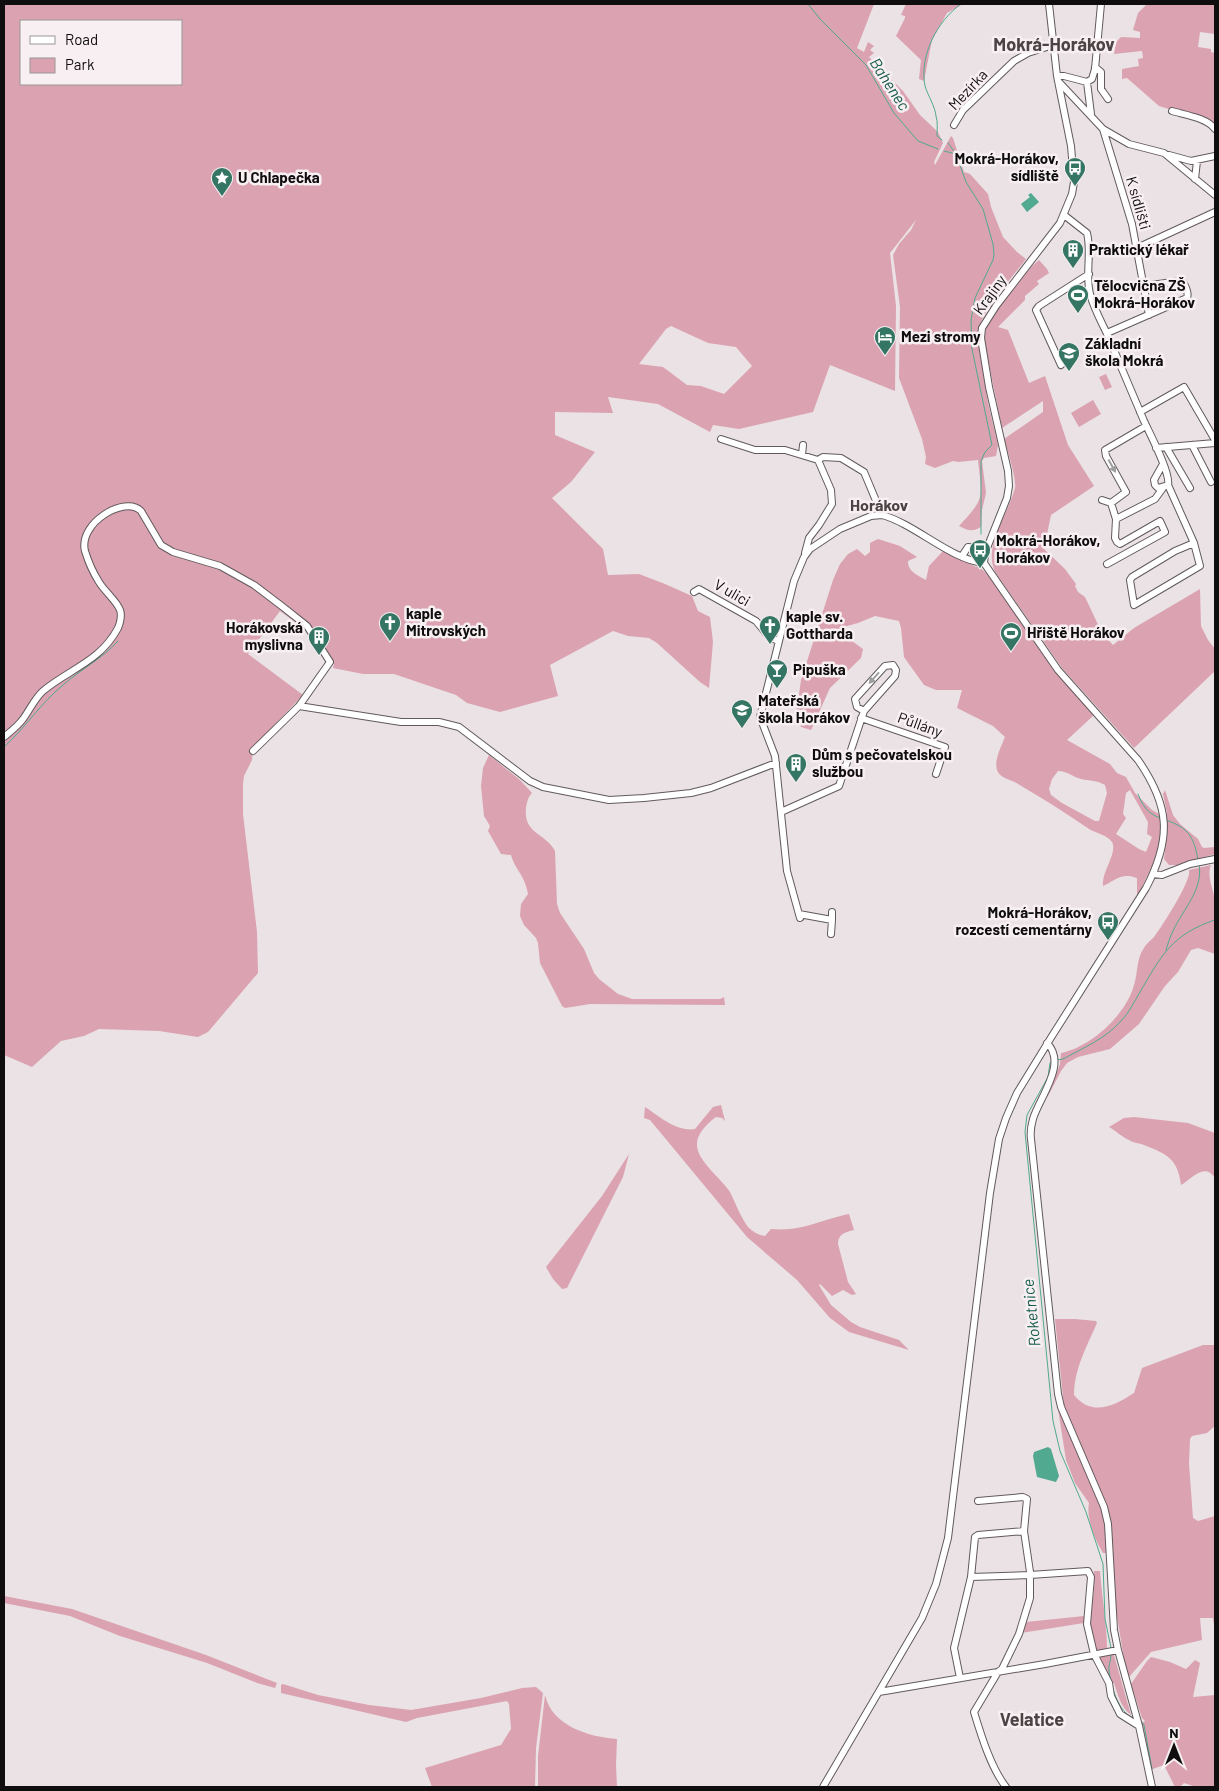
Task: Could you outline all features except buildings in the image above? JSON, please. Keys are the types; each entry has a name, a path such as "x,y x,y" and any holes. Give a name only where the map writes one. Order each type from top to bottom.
{"street":[{"name":"Krajiny","path":"984,564 985,553 1008,498 1009,486 1008,471 989,388 981,338 982,328 1064,215 1072,194 1074,168 1053,45 1050,4"},
{"path":"1101,4 1095,67 1092,79 1087,82 1064,76 1058,78 1103,128 1129,144 1185,160 1197,161 1215,156"},
{"name":"Mezírka","path":"954,125 963,110 1014,61 1028,53 1053,45"},
{"path":"1095,67 1101,72 1101,89 1108,99"},
{"path":"1087,82 1091,114"},
{"path":"1172,111 1201,120 1210,124 1215,129"},
{"name":"K sídlišti","path":"1103,128 1132,224 1148,315"},
{"path":"1164,153 1215,195"},
{"path":"1194,179 1197,161"},
{"path":"1137,248 1215,212"},
{"path":"1064,215 1087,233 1091,298 1169,479 1156,499 1116,519"},
{"path":"1060,365 1036,310 1039,306 1089,274"},
{"path":"1107,333 1187,298 1188,293 1183,282 1180,281 1144,286"},
{"path":"1140,412 1184,387 1215,441 1156,448"},
{"path":"1111,503 1126,492 1106,456 1105,450 1146,426"},
{"path":"721,439 755,450 785,450 818,460 822,457 841,458 864,472 882,514"},
{"path":"802,455 803,445"},
{"path":"1192,445 1212,482"},
{"path":"1166,447 1190,488"},
{"path":"818,460 831,490 832,504 809,538 804,557 794,581 760,717 775,756 787,871 799,916 832,920"},
{"path":"1163,464 1154,482 1157,487 1165,486"},
{"path":"1165,486 1179,509 1194,542 1200,566 1134,605 1130,582 1132,577 1194,542"},
{"path":"1102,500 1111,503"},
{"path":"1111,503 1116,519 1115,538 1120,544 1123,555"},
{"path":"4,738 22,722 42,692 92,659 118,628 120,609 99,582 85,550 87,532 94,522 104,513 129,507 138,508 141,511 161,545 173,552 220,566 254,584 307,626 330,662 299,706 253,752"},
{"path":"804,557 810,549 840,529 871,516 882,514 962,556 984,564 1058,670 1138,760 1148,774 1159,796 1164,819 1162,848 1153,874 1139,900 1028,1075 1011,1106 1004,1124 995,1156 948,1538 941,1570 922,1618 823,1787"},
{"path":"1107,564 1165,532 1160,521 1120,544"},
{"path":"962,556 968,547 976,548 985,553"},
{"name":"V ulici","path":"694,592 699,589 756,621 770,638 778,642"},
{"path":"781,812 839,786 863,714 895,676 897,672 895,667 890,664 885,666 855,699 857,707 863,714"},
{"path":"299,706 401,722 439,722 459,727 530,781 543,788 609,800 691,793 711,788 776,763"},
{"name":"Půllány","path":"863,714 945,746 936,774"},
{"path":"1153,874 1162,875 1194,862 1215,859"},
{"path":"831,934 832,912"},
{"path":"1048,1043 1052,1049 1054,1061 1050,1082 1032,1123 1030,1139 1058,1394 1061,1407 1104,1507 1108,1524 1114,1651 1138,1721 1152,1787"},
{"path":"978,1501 1023,1497 1026,1499 1024,1531 1030,1575 1030,1598 1024,1619 1002,1669 998,1672 974,1712 986,1747 1001,1781 1006,1787"},
{"path":"960,1678 954,1648 971,1577 976,1535 1024,1531"},
{"path":"971,1577 1030,1575 1084,1570 1090,1573 1087,1624 1094,1654 1109,1684 1111,1696 1120,1714 1138,1721"},
{"path":"879,1692 1114,1651"}],"green space":[{"path":"4,4 874,4 857,48 864,52 868,42 874,46 870,50 874,53 869,57 903,91 920,115 938,132 943,143 934,162 935,165 951,136 953,138 964,172 970,174 988,194 1003,237 1026,259 989,307 977,337 988,403 998,445 996,456 984,458 982,461 986,493 981,527 970,530 959,526 974,509 980,496 981,482 978,460 953,461 935,468 925,464 926,457 922,439 899,378 900,307 893,255 916,220 890,253 896,306 895,391 830,365 813,412 739,429 713,425 710,432 658,404 608,397 613,413 555,412 555,435 595,452 571,482 552,498 603,549 608,575 639,574 665,584 692,596 698,611 710,617 713,642 709,688 649,638 628,636 613,631 550,665 558,696 500,712 467,703 456,695 394,674 363,674 333,668 334,664 326,658 306,630 280,611 248,654 303,695 253,747 252,760 244,776 243,814 257,932 258,973 208,1032 198,1037 159,1031 99,1029 84,1036 61,1041 32,1067 4,1055","holes":["671,326 708,343 736,347 752,366 724,394 701,386 687,385 663,367 639,364 666,329"]},
{"path":"906,4 963,4 947,13 932,40 924,81 919,79 921,60 896,36 905,18 905,16 901,15"},
{"path":"1147,4 1215,4 1215,34 1200,32 1198,47 1211,49 1211,52 1215,53 1215,125 1159,106 1127,78 1122,79 1122,69 1139,66 1138,59 1143,58 1142,51 1114,54 1116,42 1121,37 1140,38 1140,32 1133,30 1138,13"},
{"path":"1039,260 1049,273 1037,281 1039,284 1025,296 1025,300 998,327 1008,330 1029,383 1045,376 1068,445 1094,486 1051,515 1044,549 1065,569 1076,584 1078,592 1085,597 1102,633 1113,645 1134,628 1200,589 1201,626 1215,649 1215,671 1134,748 1062,668 995,572 992,561 994,540 1015,488 1013,472 1004,439 1043,412 1043,401 1002,428 984,340 986,324 1005,297"},
{"path":"1106,374 1112,387 1105,390 1099,377"},
{"path":"1093,400 1101,414 1079,427 1071,413"},
{"path":"878,539 900,546 917,557 908,561 909,568 926,580 929,566 944,550 976,567 978,566 992,578 1094,715 1067,740 1110,764 1117,773 1126,777 1135,793 1152,810 1161,815 1167,813 1163,794 1165,790 1173,815 1180,824 1198,839 1202,847 1215,847 1215,854 1178,865 1169,865 1164,859 1166,841 1161,840 1154,862 1137,897 1137,878 1132,876 1123,876 1103,886 1104,875 1113,852 1112,842 998,773 996,762 1005,737 993,726 957,708 962,690 936,690 924,685 904,657 899,621 875,616 843,627 845,636 863,649 861,658 830,688 811,730 801,727 797,709 801,680 833,580 840,564 848,554 857,549 865,556 870,552 870,543","holes":["1058,771 1105,785 1107,793 1099,821 1095,821 1051,795 1049,789 1052,779","1130,790 1148,822 1147,834 1152,837 1146,852 1116,834 1126,818 1123,814 1126,793"]},
{"path":"489,755 520,780 532,793 527,802 526,817 531,828 546,840 555,851 557,904 560,913 584,949 594,973 599,979 618,994 632,999 720,999 724,997 725,1005 590,1004 565,1008 562,1006 540,963 536,938 524,925 520,916 521,904 528,894 525,882 511,855 501,854 488,831 490,826 484,816 481,786 483,768"},
{"path":"1211,865 1210,880 1215,898 1215,954 1198,948 1191,950 1178,972 1165,986 1139,1024 1110,1049 1078,1057 1067,1063 1047,1098 1060,1064 1061,1053 1084,1044 1106,1028 1130,996 1141,952 1154,937 1176,903 1186,883 1189,870"},
{"path":"721,1105 725,1121 722,1118 716,1117 706,1126 698,1137 698,1151 705,1163 730,1192 748,1227 756,1233 765,1236 771,1229 792,1229 849,1214 854,1230 843,1234 839,1238 838,1244 848,1282 856,1294 852,1295 843,1290 832,1296 819,1285 831,1305 851,1322 860,1327 899,1340 909,1350 849,1332 830,1318 797,1280 747,1237 650,1120 644,1118 645,1107 675,1126 695,1129 713,1107"},
{"path":"1134,1117 1188,1123 1215,1133 1215,1178 1211,1173 1202,1172 1181,1185 1177,1169 1170,1159 1152,1148 1131,1141 1109,1127 1124,1118"},
{"path":"629,1154 623,1177 567,1288 562,1289 546,1267 602,1196"},
{"path":"1055,1319 1096,1321 1097,1323 1085,1349 1075,1385 1074,1395 1088,1406 1103,1407 1111,1405 1134,1393 1142,1368 1203,1345 1215,1345 1215,1426 1207,1433 1192,1436 1190,1439 1189,1464 1193,1518 1198,1521 1215,1516 1215,1632 1213,1618 1200,1618 1202,1640 1151,1652 1129,1677 1127,1677 1112,1586 1111,1522 1082,1447 1064,1407"},
{"path":"1058,1409 1101,1506 1105,1527 1106,1553 1103,1553 1092,1529 1088,1509 1089,1503 1075,1483 1066,1460"},
{"path":"1094,1571 1100,1571 1107,1651 1114,1655 1131,1715 1122,1705 1114,1683 1109,1683 1096,1657 1090,1635"},
{"path":"4,1596 72,1609 206,1655 277,1683 275,1688 257,1683 207,1663 120,1636 70,1616 4,1603"},
{"path":"1084,1616 1084,1623 1021,1633 1026,1622"},
{"path":"1151,1657 1186,1669 1195,1660 1200,1663 1193,1697 1215,1695 1215,1787 1196,1787 1184,1783 1180,1787 1175,1787 1164,1765 1150,1770 1140,1724 1145,1721 1142,1718 1131,1684"},
{"path":"281,1685 318,1695 369,1705 411,1710 481,1698 522,1688 536,1687 543,1693 536,1748 535,1787 432,1787 425,1768 501,1745 511,1729 509,1704 507,1701 417,1718 406,1722 281,1693"},
{"path":"545,1695 555,1715 563,1722 595,1736 617,1739 617,1787 538,1787 538,1756"}],"shaded area":[{"path":"1031,193 1039,202 1027,212 1021,204 1030,197 1028,195"},
{"path":"1048,1447 1051,1449 1059,1476 1056,1482 1037,1477 1034,1452"}],"waterway":[{"name":"Bahenec","path":"808,4 820,19 866,65 894,113 918,141 938,149"},
{"path":"942,140 937,136 935,112 925,86 925,63 927,51 937,30 952,11 961,4"},
{"path":"948,143 956,154 966,182 983,209 994,254 975,298 971,320 972,349 992,445 985,452 981,461 981,534"},
{"name":"Bahenec","path":"944,151 956,154"},
{"path":"4,747 55,692 118,641"},
{"path":"1138,794 1146,809 1160,818"},
{"path":"1166,820 1180,826 1189,834 1195,845 1198,860"},
{"path":"1166,950 1173,931 1196,890 1200,873 1199,864"},
{"name":"Roketnice","path":"1056,1060 1063,1059 1086,1047 1115,1027 1129,1011 1169,948 1188,932 1215,920"},
{"name":"Roketnice","path":"1052,1061 1048,1077 1027,1115 1025,1132 1053,1421 1060,1451 1086,1512 1103,1564 1105,1619 1111,1648"},
{"name":"Roketnice","path":"1111,1655 1109,1669 1114,1691 1123,1710 1133,1718"},
{"name":"Roketnice","path":"1141,1721 1144,1725 1152,1769"}],"place":[{"name":"Mokrá-Horákov, sídliště","path":"1075,187"},
{"name":"U Chlapečka","path":"222,197"},
{"name":"Praktický lékař","path":"1073,269"},
{"name":"Tělocvična ZŠ Mokrá-Horákov","path":"1078,314"},
{"name":"Mezi stromy","path":"885,356"},
{"name":"Základní škola Mokrá","path":"1069,372"},
{"name":"Mokrá-Horákov, Horákov","path":"980,569"},
{"name":"kaple Mitrovských","path":"390,642"},
{"name":"kaple sv. Gottharda","path":"770,645"},
{"name":"Hřiště Horákov","path":"1011,652"},
{"name":"Horákovská myslivna","path":"319,656"},
{"name":"Pipuška","path":"777,689"},
{"name":"Mateřská škola Horákov","path":"742,729"},
{"name":"Dům s pečovatelskou službou","path":"796,783"},
{"name":"Mokrá-Horákov, rozcestí cementárny","path":"1108,941"}],"district":[{"name":"Mokrá-Horákov","path":"1054,45"},
{"name":"Horákov","path":"879,505"},
{"name":"Velatice","path":"1032,1720"}]}
